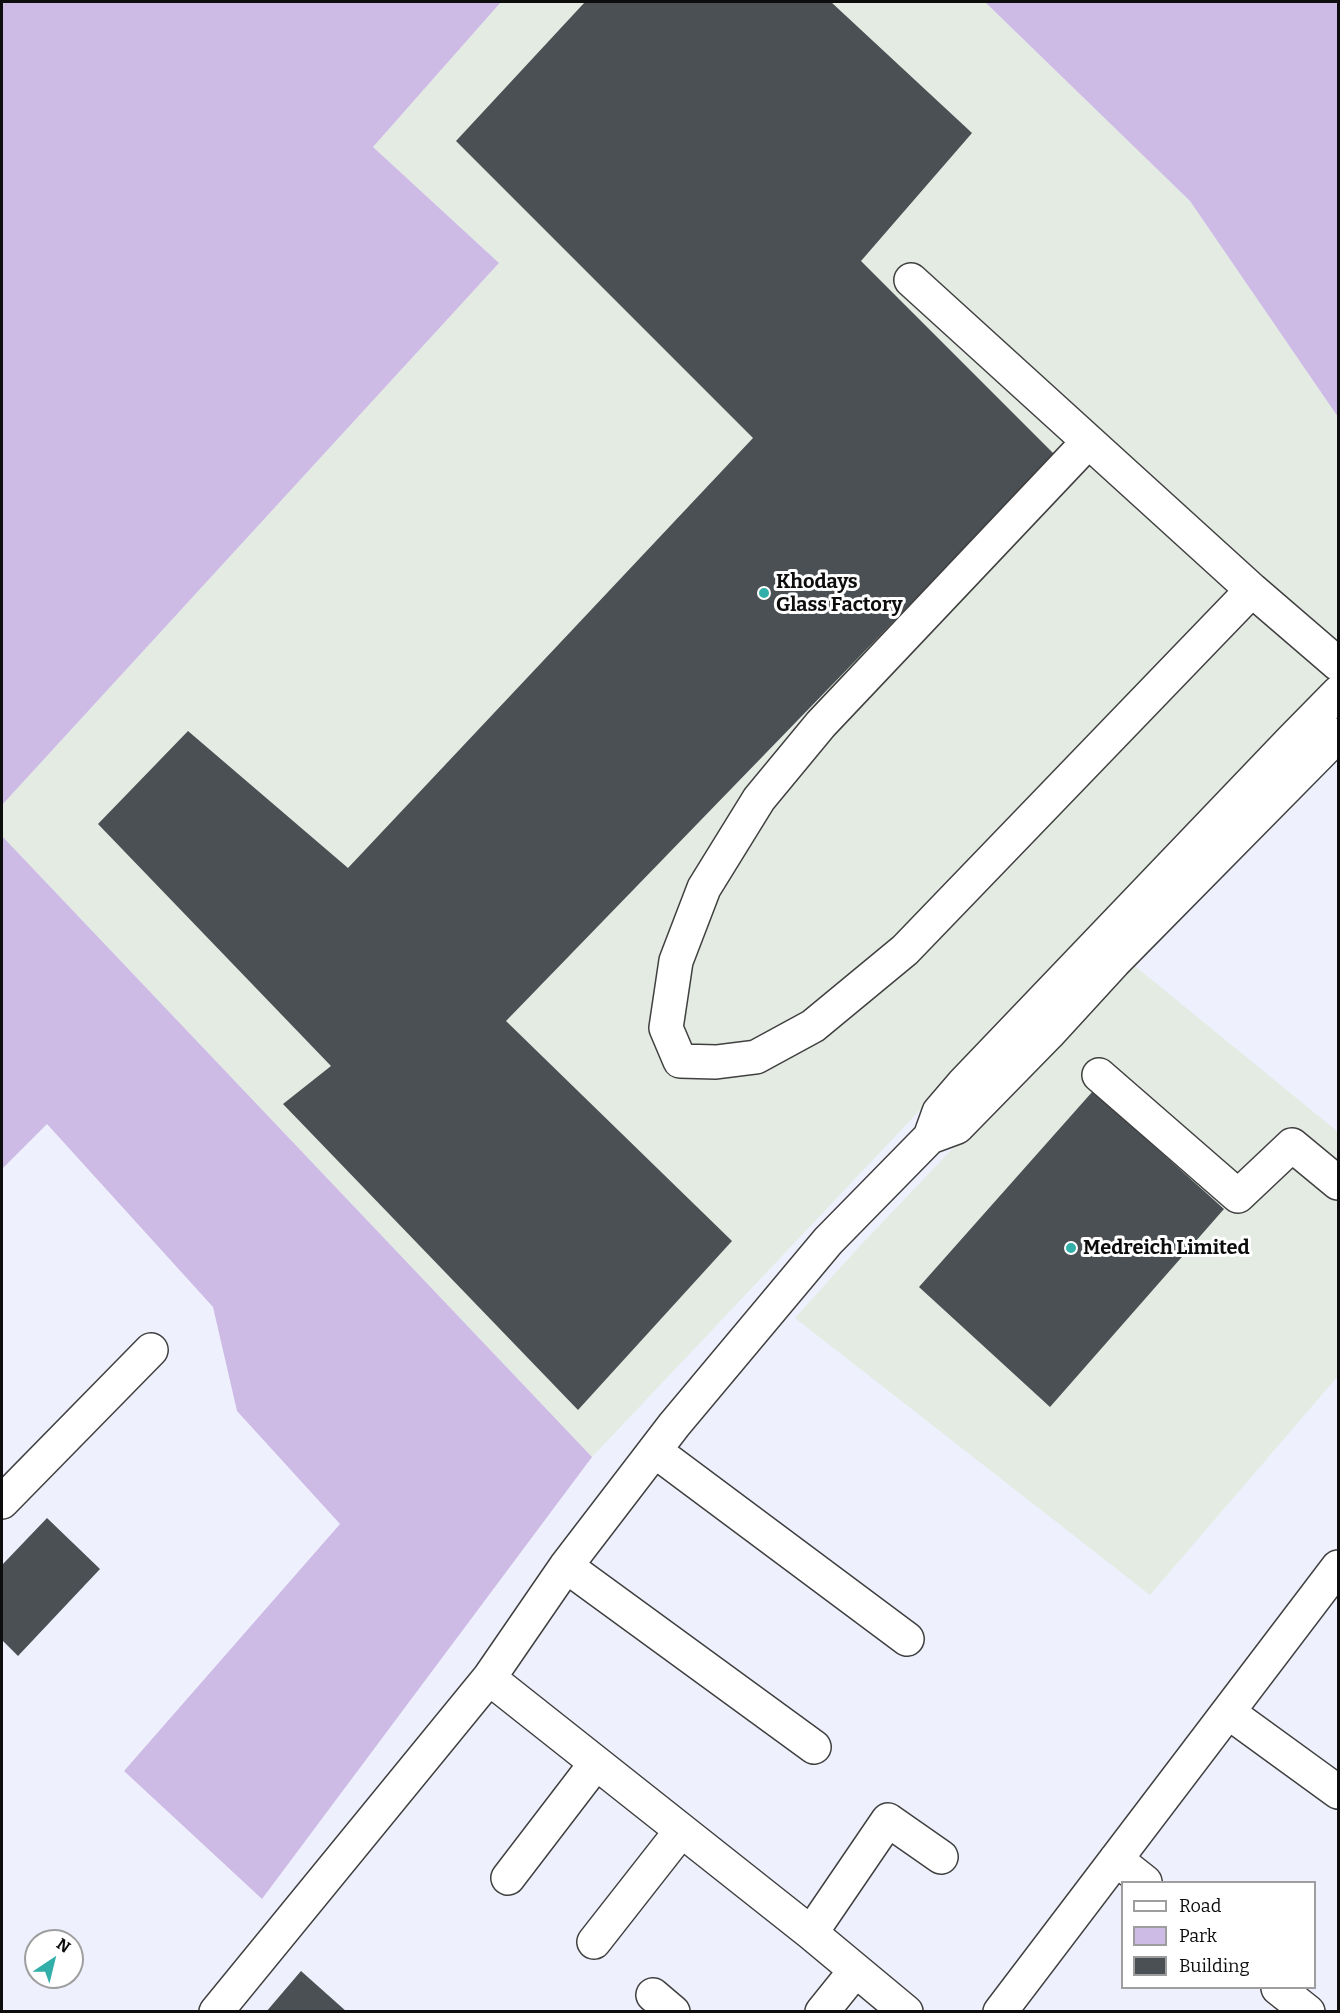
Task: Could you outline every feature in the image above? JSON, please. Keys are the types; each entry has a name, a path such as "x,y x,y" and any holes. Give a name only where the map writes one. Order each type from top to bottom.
{"street":[{"path":"911,280 1252,590 1338,664"},
{"path":"1088,442 821,724 759,798 704,888 676,961 666,1028 680,1061 716,1062 756,1057 813,1026 905,950 1252,590"},
{"path":"216,2012 489,1677 566,1566 674,1425 828,1241 930,1137 939,1112 963,1084 1338,693"},
{"path":"930,1137 957,1127 1122,954 1338,735"},
{"path":"1099,1076 1238,1196 1292,1144 1338,1183"},
{"path":"2,1502 151,1350"},
{"path":"655,1451 907,1639"},
{"path":"566,1566 814,1747"},
{"path":"1000,2012 1338,1567"},
{"path":"489,1677 906,2012"},
{"path":"1228,1712 1338,1792"},
{"path":"508,1878 596,1763"},
{"path":"811,1934 888,1820 941,1857"},
{"path":"594,1942 681,1831"},
{"path":"1116,1859 1144,1881"},
{"path":"822,2012 855,1971"},
{"path":"1279,1989 1308,2012"}],"shaded area":[{"path":"501,2 985,2 1190,201 1338,417 1338,668 592,1457 2,836 2,805 499,263 373,147"},
{"name":"Medreich Limited","path":"1130,962 1338,1132 1338,1376 1150,1595 795,1318 858,1248"}],"green space":[{"path":"2,2 501,2 373,147 499,263 2,805"},
{"path":"985,2 1338,2 1338,417 1190,201"},
{"path":"2,836 592,1457 262,1899 124,1771 340,1524 237,1411 213,1307 47,1124 2,1169"}],"building":[{"name":"Khodays Glass Factory","path":"585,2 831,2 972,133 861,261 1055,455 506,1021 732,1241 578,1410 283,1104 331,1066 98,824 188,731 348,868 753,438 456,141"},
{"name":"Medreich Limited","path":"1093,1091 1224,1209 1050,1407 919,1287"},
{"path":"47,1518 100,1569 18,1656 2,1640 2,1565"},
{"path":"301,1971 347,2012 266,2012"}],"place":[{"name":"Khodays Glass Factory","path":"764,593"},
{"name":"Medreich Limited","path":"1071,1248"}]}
